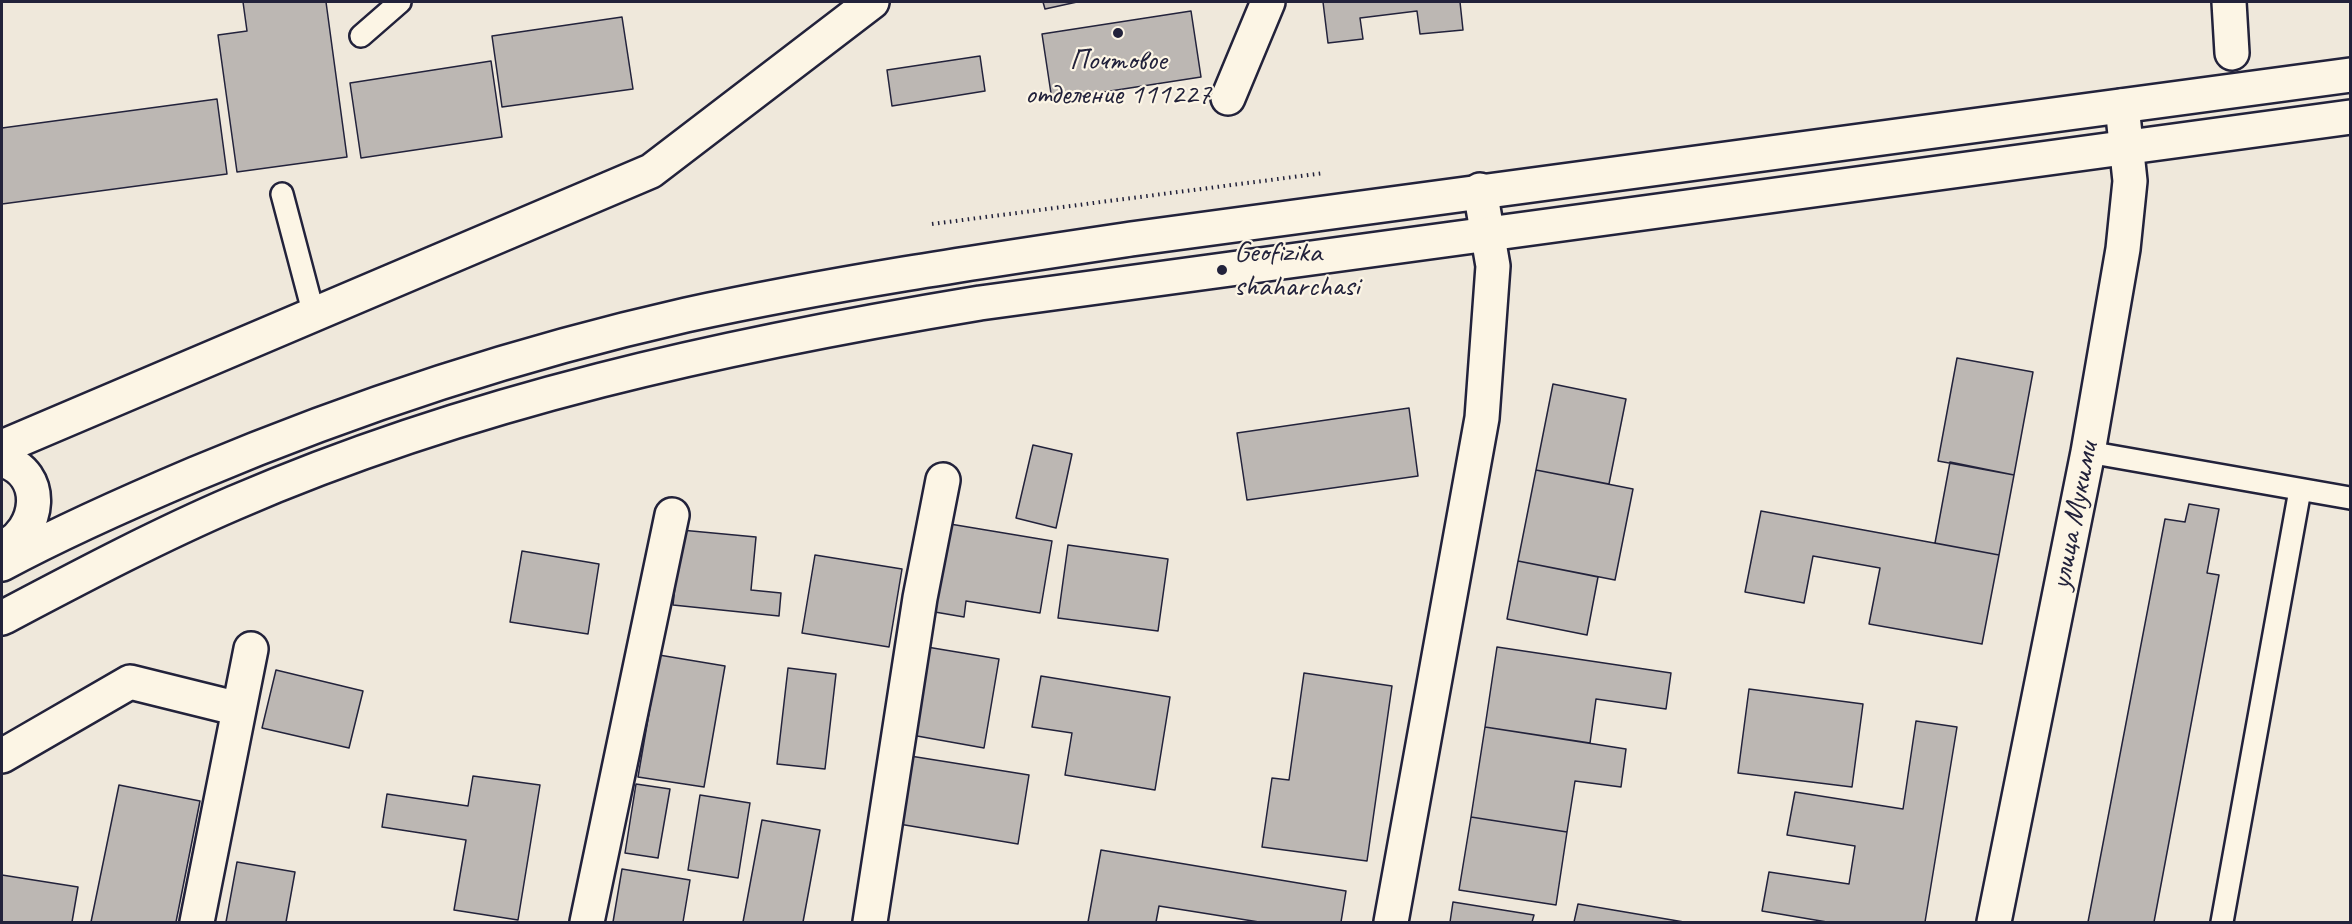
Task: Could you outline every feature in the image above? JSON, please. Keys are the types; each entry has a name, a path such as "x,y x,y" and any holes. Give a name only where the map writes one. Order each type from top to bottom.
{"main road":[{"path":"814,46 841,2"},
{"path":"2,447 651,171 872,2"},
{"path":"1228,98 1268,2"},
{"path":"2229,2 2232,53"},
{"path":"7,556 250,451 420,387 594,338 774,297 953,266 1480,190 2350,75"},
{"name":"улица Мукими","path":"1994,922 2088,452 2123,249 2130,181 2122,106"},
{"path":"2,618 99,567 234,503 323,468 477,416 646,368 818,330 980,303 2350,117"},
{"path":"1391,922 1482,418 1493,266 1480,190"},
{"path":"7,556 32,517 34,500 30,485 32,463 39,446 53,431 71,419"},
{"path":"2,460 21,471 51,509 84,521"},
{"path":"870,922 919,610 943,480"},
{"path":"587,922 672,515"},
{"path":"7,556 99,567"},
{"path":"197,922 251,649"},
{"path":"2,756 129,682 239,709"}],"lane":[{"path":"361,36 400,2"},
{"path":"282,194 314,315"},
{"path":"2088,452 2350,498"},
{"path":"2222,922 2300,490"}],"building":[{"path":"243,2 326,2 347,157 237,172 218,35 247,31"},
{"path":"1043,2 1077,2 1045,9"},
{"path":"1323,2 1460,2 1463,30 1420,34 1417,11 1360,18 1363,39 1328,43"},
{"path":"1191,11 1201,77 1052,100 1042,34"},
{"path":"622,17 633,89 502,107 492,36"},
{"path":"980,56 985,91 892,106 887,70"},
{"path":"491,61 502,137 361,158 350,83"},
{"path":"217,99 227,174 2,204 2,128"},
{"path":"1957,358 2033,372 2014,475 1938,461"},
{"path":"1553,384 1626,399 1609,484 1536,470"},
{"path":"1409,408 1418,476 1247,500 1237,433"},
{"path":"1033,445 1072,454 1056,528 1016,518"},
{"path":"1950,462 2014,475 1999,555 1935,543"},
{"path":"1536,470 1633,489 1615,580 1518,561"},
{"path":"2189,504 2219,509 2207,573 2219,575 2154,922 2088,922 2165,519 2185,522"},
{"path":"1761,511 1999,555 1982,644 1869,624 1880,568 1813,556 1804,603 1745,592"},
{"path":"944,523 1052,541 1040,613 966,601 964,617 929,611"},
{"path":"681,530 756,537 751,590 781,593 779,616 673,605"},
{"path":"1068,545 1168,559 1158,631 1058,618"},
{"path":"522,551 599,564 588,634 510,622"},
{"path":"815,555 902,569 889,647 802,633"},
{"path":"1518,561 1598,577 1587,635 1507,619"},
{"path":"921,646 999,659 984,748 906,734"},
{"path":"1497,647 1671,673 1666,709 1596,699 1590,743 1485,727"},
{"path":"659,655 725,666 704,787 638,777"},
{"path":"788,668 836,674 825,769 777,764"},
{"path":"276,670 363,691 349,748 262,728"},
{"path":"1304,673 1392,686 1367,861 1262,847 1272,778 1289,780"},
{"path":"1041,676 1170,697 1155,790 1065,775 1072,733 1032,727"},
{"path":"1749,689 1863,704 1852,787 1738,773"},
{"path":"1916,721 1957,727 1925,922 1827,922 1762,911 1769,872 1849,884 1855,846 1787,835 1795,792 1903,809"},
{"path":"1485,727 1626,749 1621,787 1575,781 1567,832 1471,817"},
{"path":"904,755 1029,775 1018,844 893,823"},
{"path":"473,776 540,785 518,920 454,910 466,840 382,827 387,794 468,806"},
{"path":"636,784 670,789 658,858 625,853"},
{"path":"119,785 200,801 176,922 91,922"},
{"path":"700,795 750,803 738,878 688,870"},
{"path":"1471,817 1567,832 1556,905 1459,890"},
{"path":"762,820 820,830 803,922 743,922"},
{"path":"1101,850 1346,891 1341,922 1259,922 1159,906 1156,922 1088,922"},
{"path":"237,862 295,872 286,922 226,922"},
{"path":"622,869 690,880 683,922 613,922"},
{"path":"2,875 78,887 72,922 2,922"},
{"path":"1453,902 1534,915 1532,922 1450,922"},
{"path":"1578,904 1684,922 1574,922"}],"place":[{"name":"Почтовое отделение 111227","path":"1118,33"},
{"name":"Geofizika shaharchasi","path":"1222,270"}]}
